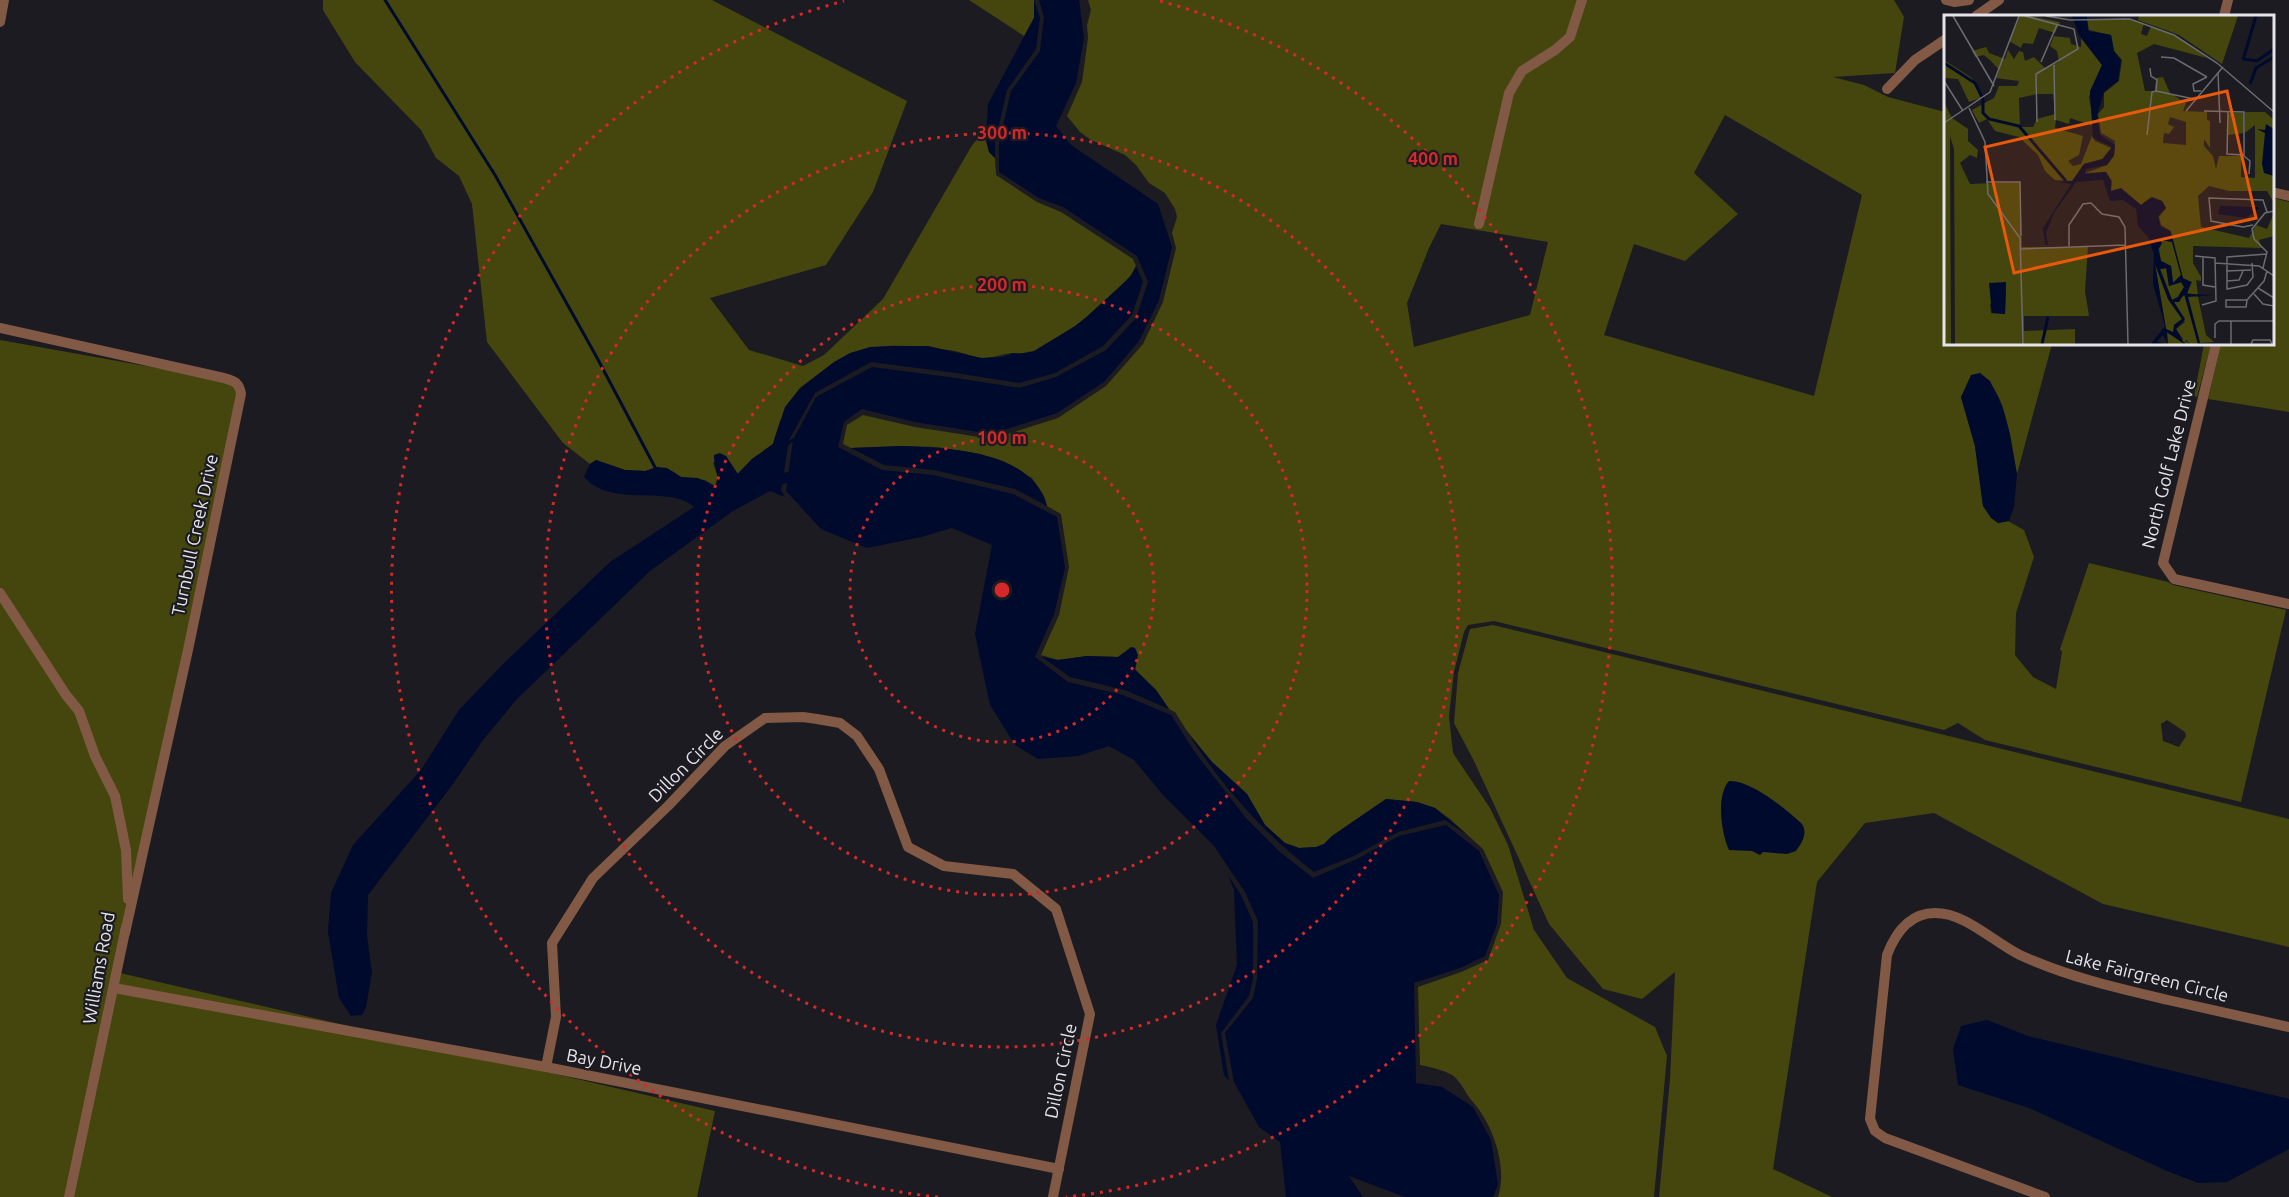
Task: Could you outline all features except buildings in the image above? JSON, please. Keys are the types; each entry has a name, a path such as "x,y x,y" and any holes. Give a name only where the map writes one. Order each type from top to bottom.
{"street":[{"path":"0,22 4,0"},
{"path":"1479,224 1509,93 1522,71 1555,50 1570,37 1582,0"},
{"path":"1946,0 1954,2 1969,0"},
{"path":"1978,15 2000,0"},
{"path":"2224,15 2228,0"},
{"path":"1887,89 1915,60 1944,40"},
{"path":"2274,192 2289,196"},
{"name":"Turnbull Creek Drive","path":"0,328 224,378 240,386 241,394 226,471 125,933"},
{"name":"North Golf Lake Drive","path":"2216,345 2163,563 2174,579 2289,604"},
{"name":"Williams Road","path":"0,593 66,695 79,711 95,756 115,796 126,850 128,893 125,933 69,1197"},
{"name":"Dillon Circle","path":"546,1067 556,1017 552,943 593,878 668,806 725,746 765,718 803,717 840,723 856,736 879,769 908,847 944,866 1013,874 1056,909 1090,1014 1059,1169"},
{"name":"Lake Fairgreen Circle","path":"2045,1197 1885,1138 1875,1131 1870,1119 1887,955 1895,935 1904,925 1920,916 1935,913 1957,917 2010,950 2041,965 2094,983 2289,1027"},
{"name":"Bay Drive","path":"114,988 546,1067 1059,1169"},
{"path":"1053,1197 1059,1169"}],"shaded area":[{"path":"323,0 712,0 907,101 873,192 826,265 710,298 749,350 803,366 824,355 883,299 971,147 987,126 986,140 989,152 995,158 996,175 1037,202 1061,212 1133,259 1136,266 1124,283 1073,328 1046,346 1028,353 1011,353 983,358 952,351 894,346 862,350 846,356 831,365 799,393 788,406 773,444 752,459 737,474 726,456 713,463 718,477 715,486 705,480 681,477 674,472 657,467 646,471 625,470 596,460 590,464 563,443 487,342 472,204 459,176 436,158 421,130 355,62 323,10"},
{"path":"969,0 1034,0 1034,18 1024,36"},
{"path":"1088,0 1894,0 1904,17 1895,73 1833,77 1864,85 1888,97 1944,112 1944,345 2052,345 2017,474 2006,419 1997,393 1990,382 1980,373 1961,397 1975,446 1983,506 1998,523 2008,521 2024,530 2034,557 2016,613 2015,655 2033,677 2056,689 2062,652 2060,649 2089,563 2173,585 2286,610 2241,802 1985,740 1958,723 1944,730 1494,621 1468,625 1464,632 1454,672 1449,716 1453,753 1490,808 1508,845 1534,930 1567,978 1655,1027 1667,1056 1654,1197 1498,1197 1501,1185 1500,1160 1497,1146 1480,1110 1452,1075 1420,1065 1418,987 1488,960 1501,924 1503,892 1483,849 1435,808 1417,802 1386,799 1324,844 1299,848 1285,843 1265,825 1247,794 1212,762 1192,739 1175,712 1169,709 1156,690 1135,669 1137,661 1131,647 1118,657 1087,656 1058,660 1041,655 1059,615 1069,567 1061,514 1047,506 1044,496 1032,478 981,454 937,447 851,448 843,444 847,425 863,415 915,427 992,439 1058,418 1106,386 1143,344 1163,302 1176,248 1172,233 1177,217 1165,193 1149,183 1136,165 1125,155 1091,140 1080,132 1067,116 1082,82 1088,38 1087,25 1091,10","holes":["1725,115 1862,195 1814,396 1604,335 1634,244 1685,261 1738,214 1694,173","1441,224 1548,242 1530,315 1414,347 1407,303","2167,720 2185,732 2186,736 2179,747 2163,741 2161,724"]},
{"path":"2274,198 2289,202 2289,412 2208,399 2221,345 2274,345"},
{"path":"0,340 207,377 238,385 120,973 715,1111 697,1197 0,1197"},
{"path":"2204,345 2211,345 2197,397 2194,396"},
{"path":"1493,625 2289,819 2289,947 2103,904 1934,813 1865,823 1817,882 1773,1169 1832,1197 1659,1197 1670,1079 1675,972 1642,999 1603,989 1549,924 1474,761 1454,723 1458,673 1470,629"}],"water":[{"path":"1034,0 1040,18 1036,49 1007,90 995,142 995,158 989,152 986,140 988,104 1034,18"},
{"path":"1039,0 1079,0 1084,38 1076,83 1056,126 1071,145 1158,204 1172,247 1159,300 1139,341 1104,382 1057,413 991,434 915,422 862,409 844,422 838,447 882,470 933,475 1013,494 1057,517 1065,568 1054,614 1035,657 1068,682 1123,695 1171,715 1196,754 1246,818 1280,852 1313,878 1357,859 1399,836 1446,825 1479,851 1499,895 1497,924 1485,956 1460,968 1414,983 1416,1083 1442,1087 1473,1107 1491,1140 1498,1184 1493,1197 1405,1197 1349,1176 1363,1197 1286,1197 1280,1142 1259,1127 1234,1082 1225,1033 1253,998 1257,979 1258,921 1245,892 1214,846 1163,795 1134,760 1109,746 1078,756 1038,759 1015,745 990,705 975,634 992,545 952,528 867,548 821,529 786,491 793,440 816,397 872,367 1019,388 1056,377 1106,350 1136,318 1148,282 1137,256 1063,207 1039,198 999,172 999,143 1011,91 1040,51 1044,17"},
{"path":"1136,266 1143,282 1132,315 1103,346 1055,373 1019,383 871,362 815,393 789,440 781,490 785,497 770,491 733,511 650,571 517,699 483,740 453,784 368,895 367,936 372,973 366,1007 362,1015 351,1016 339,998 328,932 331,893 353,845 421,770 459,710 502,665 610,562 694,507 684,500 671,497 610,492 596,487 584,477 590,464 596,460 625,470 645,471 657,467 667,468 681,477 698,478 715,486 717,478 714,455 720,453 726,456 738,474 752,459 773,444 785,407 800,388 834,362 850,353 870,347 893,346 928,346 981,358 1003,357 1013,353 1034,351 1088,316 1131,276"},
{"path":"1980,373 1990,381 2002,406 2017,474 2014,507 2009,521 1998,523 1991,518 1983,506 1975,446 1961,397 1971,375"},
{"path":"901,446 964,451 1007,463 1025,473 1038,487 1047,506 1015,489 934,470 884,465 851,448"},
{"path":"1132,647 1138,655 1135,670 1156,690 1169,709 1125,690 1070,677 1042,657 1058,660 1087,656 1118,657"},
{"path":"1186,730 1212,762 1247,794 1265,825 1285,843 1299,848 1324,844 1386,799 1417,802 1435,808 1466,834 1445,820 1398,832 1356,855 1314,872 1277,841 1244,807 1228,789"},
{"path":"1729,781 1758,790 1802,824 1804,834 1796,851 1787,854 1763,852 1760,855 1752,851 1729,850 1724,834 1721,805 1722,795"},
{"path":"1228,875 1241,895 1253,922 1253,979 1249,996 1221,1033 1229,1081 1224,1075 1216,1025 1237,965 1234,890"},
{"path":"1987,1020 2028,1036 2289,1099 2289,1149 2227,1182 2198,1183 2029,1108 1958,1085 1953,1049 1961,1026"}],"waterway":[{"path":"385,0 495,175 657,471"},
{"path":"785,445 793,440"},
{"path":"770,484 788,477"}]}
